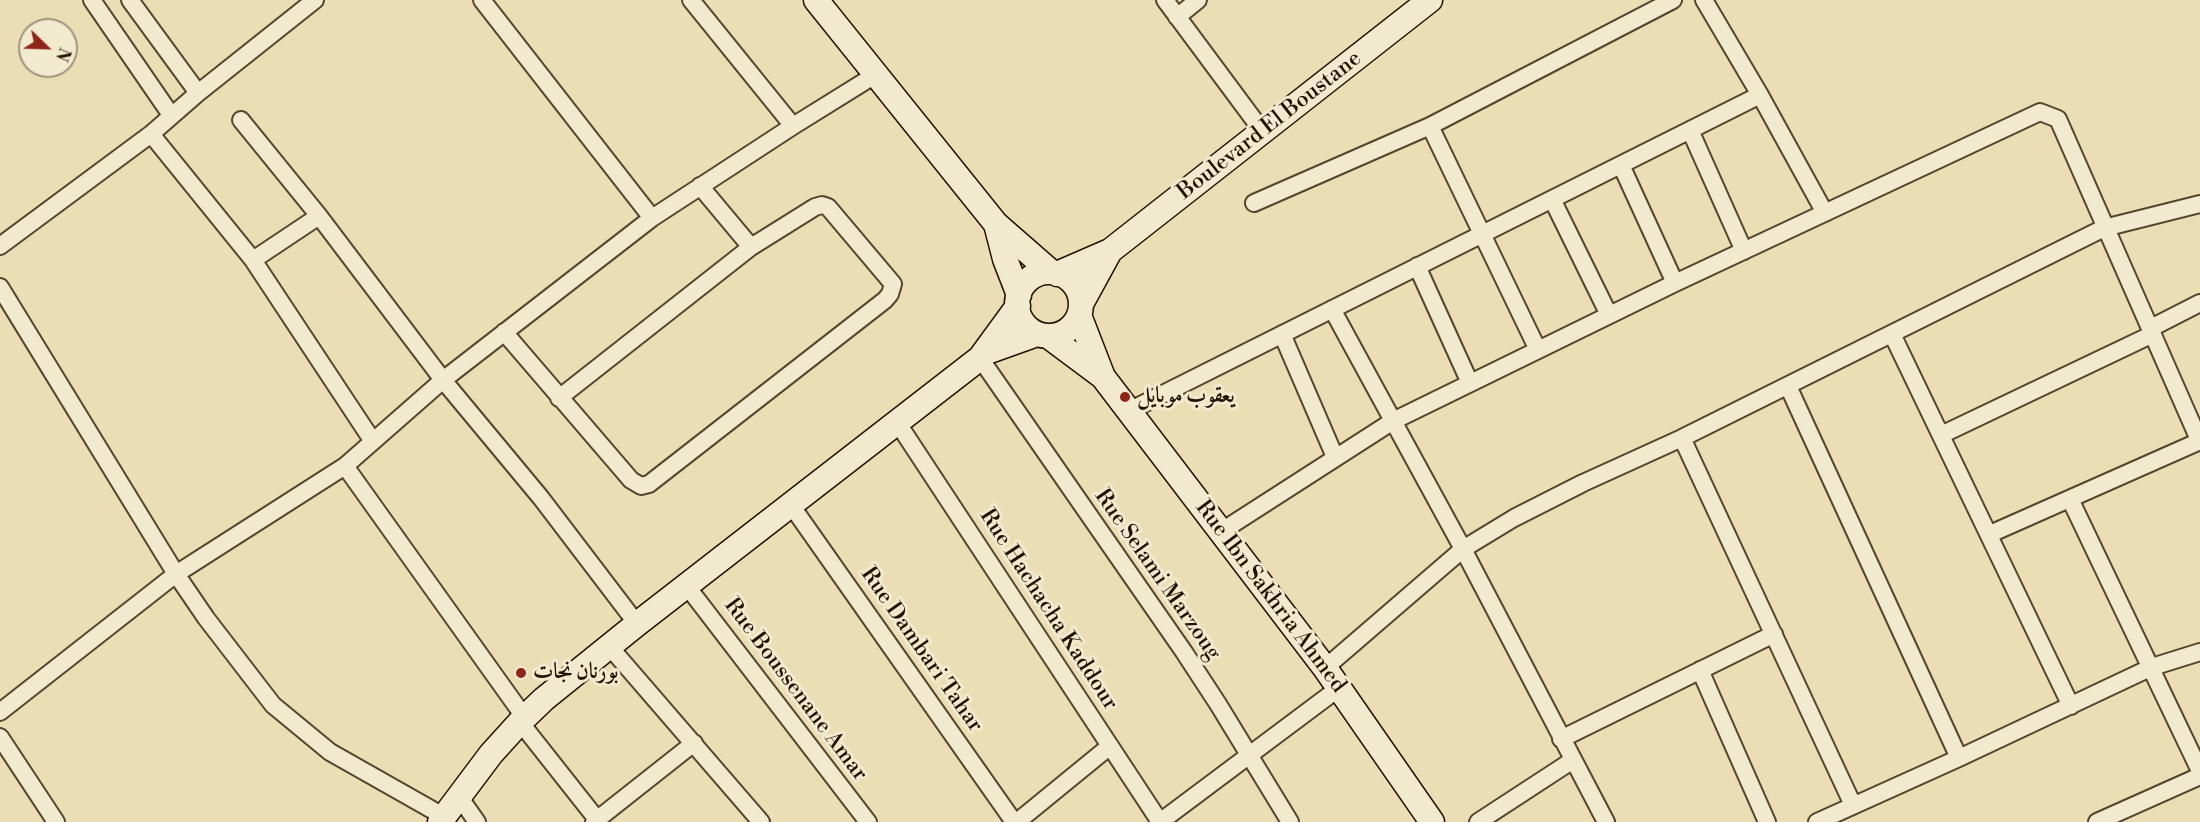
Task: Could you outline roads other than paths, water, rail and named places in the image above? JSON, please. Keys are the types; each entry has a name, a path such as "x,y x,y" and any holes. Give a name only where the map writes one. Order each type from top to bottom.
{"main road":[{"path":"816,0 996,224 1054,273 1071,281 1079,293 1080,310 1102,377"},
{"name":"Boulevard El Boustane","path":"1110,251 1430,0"},
{"path":"996,224 1018,300 1021,319 1028,328 1042,335 1102,377"},
{"path":"442,819 458,795 522,720 544,699 686,585 982,355 1018,300 1024,285 1033,277 1054,273 1110,251"},
{"path":"982,355 1042,335 1065,332 1074,325 1110,251"},
{"name":"Rue Ibn Sakhria Ahmed","path":"1102,377 1325,668 1432,822"}],"street":[{"path":"92,0 171,115"},
{"path":"130,0 198,93"},
{"path":"0,246 151,134 171,115 315,0"},
{"path":"482,0 652,218"},
{"path":"691,0 793,126"},
{"path":"1165,0 1263,132"},
{"path":"1177,17 1198,0"},
{"path":"1254,203 1431,126 1673,0"},
{"path":"1704,0 1825,213"},
{"path":"0,712 176,574 345,466 372,440 444,380 652,218 875,75"},
{"path":"1129,411 1760,95"},
{"path":"1222,531 1393,421 1675,283 2040,112 2058,119 2104,228 2200,441 1990,534"},
{"path":"241,120 319,216 444,380 541,498 637,624"},
{"path":"1431,126 1538,350"},
{"path":"1690,130 1744,251"},
{"path":"151,134 253,260 372,440"},
{"path":"1621,165 1675,283"},
{"path":"700,186 751,247"},
{"path":"1552,199 1609,315"},
{"path":"1325,668 1463,549 1514,518 1582,483 1682,438 1788,386 2104,228 2200,204"},
{"path":"504,332 559,398 631,480 637,485 645,486 885,300 893,289 893,284 832,210 825,206 815,207 751,247 559,398"},
{"path":"253,260 319,216"},
{"path":"1416,266 1470,384"},
{"path":"0,287 176,574 206,618 273,705 330,752 442,819"},
{"path":"1941,435 2152,331 2200,303"},
{"path":"1332,309 1463,549 1606,822"},
{"path":"1282,334 1335,457"},
{"path":"1892,334 2071,706"},
{"name":"Rue Selami Marzoug","path":"982,355 1184,652 1290,822"},
{"path":"1788,386 1959,758"},
{"name":"Rue Hachacha Kaddour","path":"897,422 1160,822"},
{"path":"1682,438 1853,806"},
{"path":"345,466 522,720 597,821 694,743"},
{"path":"2070,499 2200,771"},
{"name":"Rue Dambari Tahar","path":"791,504 1015,822"},
{"name":"Rue Boussenane Amar","path":"686,585 868,822"},
{"path":"1562,739 1774,634"},
{"path":"609,646 761,822"},
{"path":"1817,822 2152,667 2200,652"},
{"path":"1700,670 1767,822"},
{"path":"1160,822 1339,688"},
{"path":"0,737 56,822"},
{"path":"1015,822 1110,746"},
{"path":"1478,822 1573,760"},
{"path":"2097,822 2200,776"},
{"path":"458,795 477,822"}],"place":[{"name":"يعقوب موبايل","path":"1125,397"},
{"name":"بورنان نجات","path":"521,673"}]}
